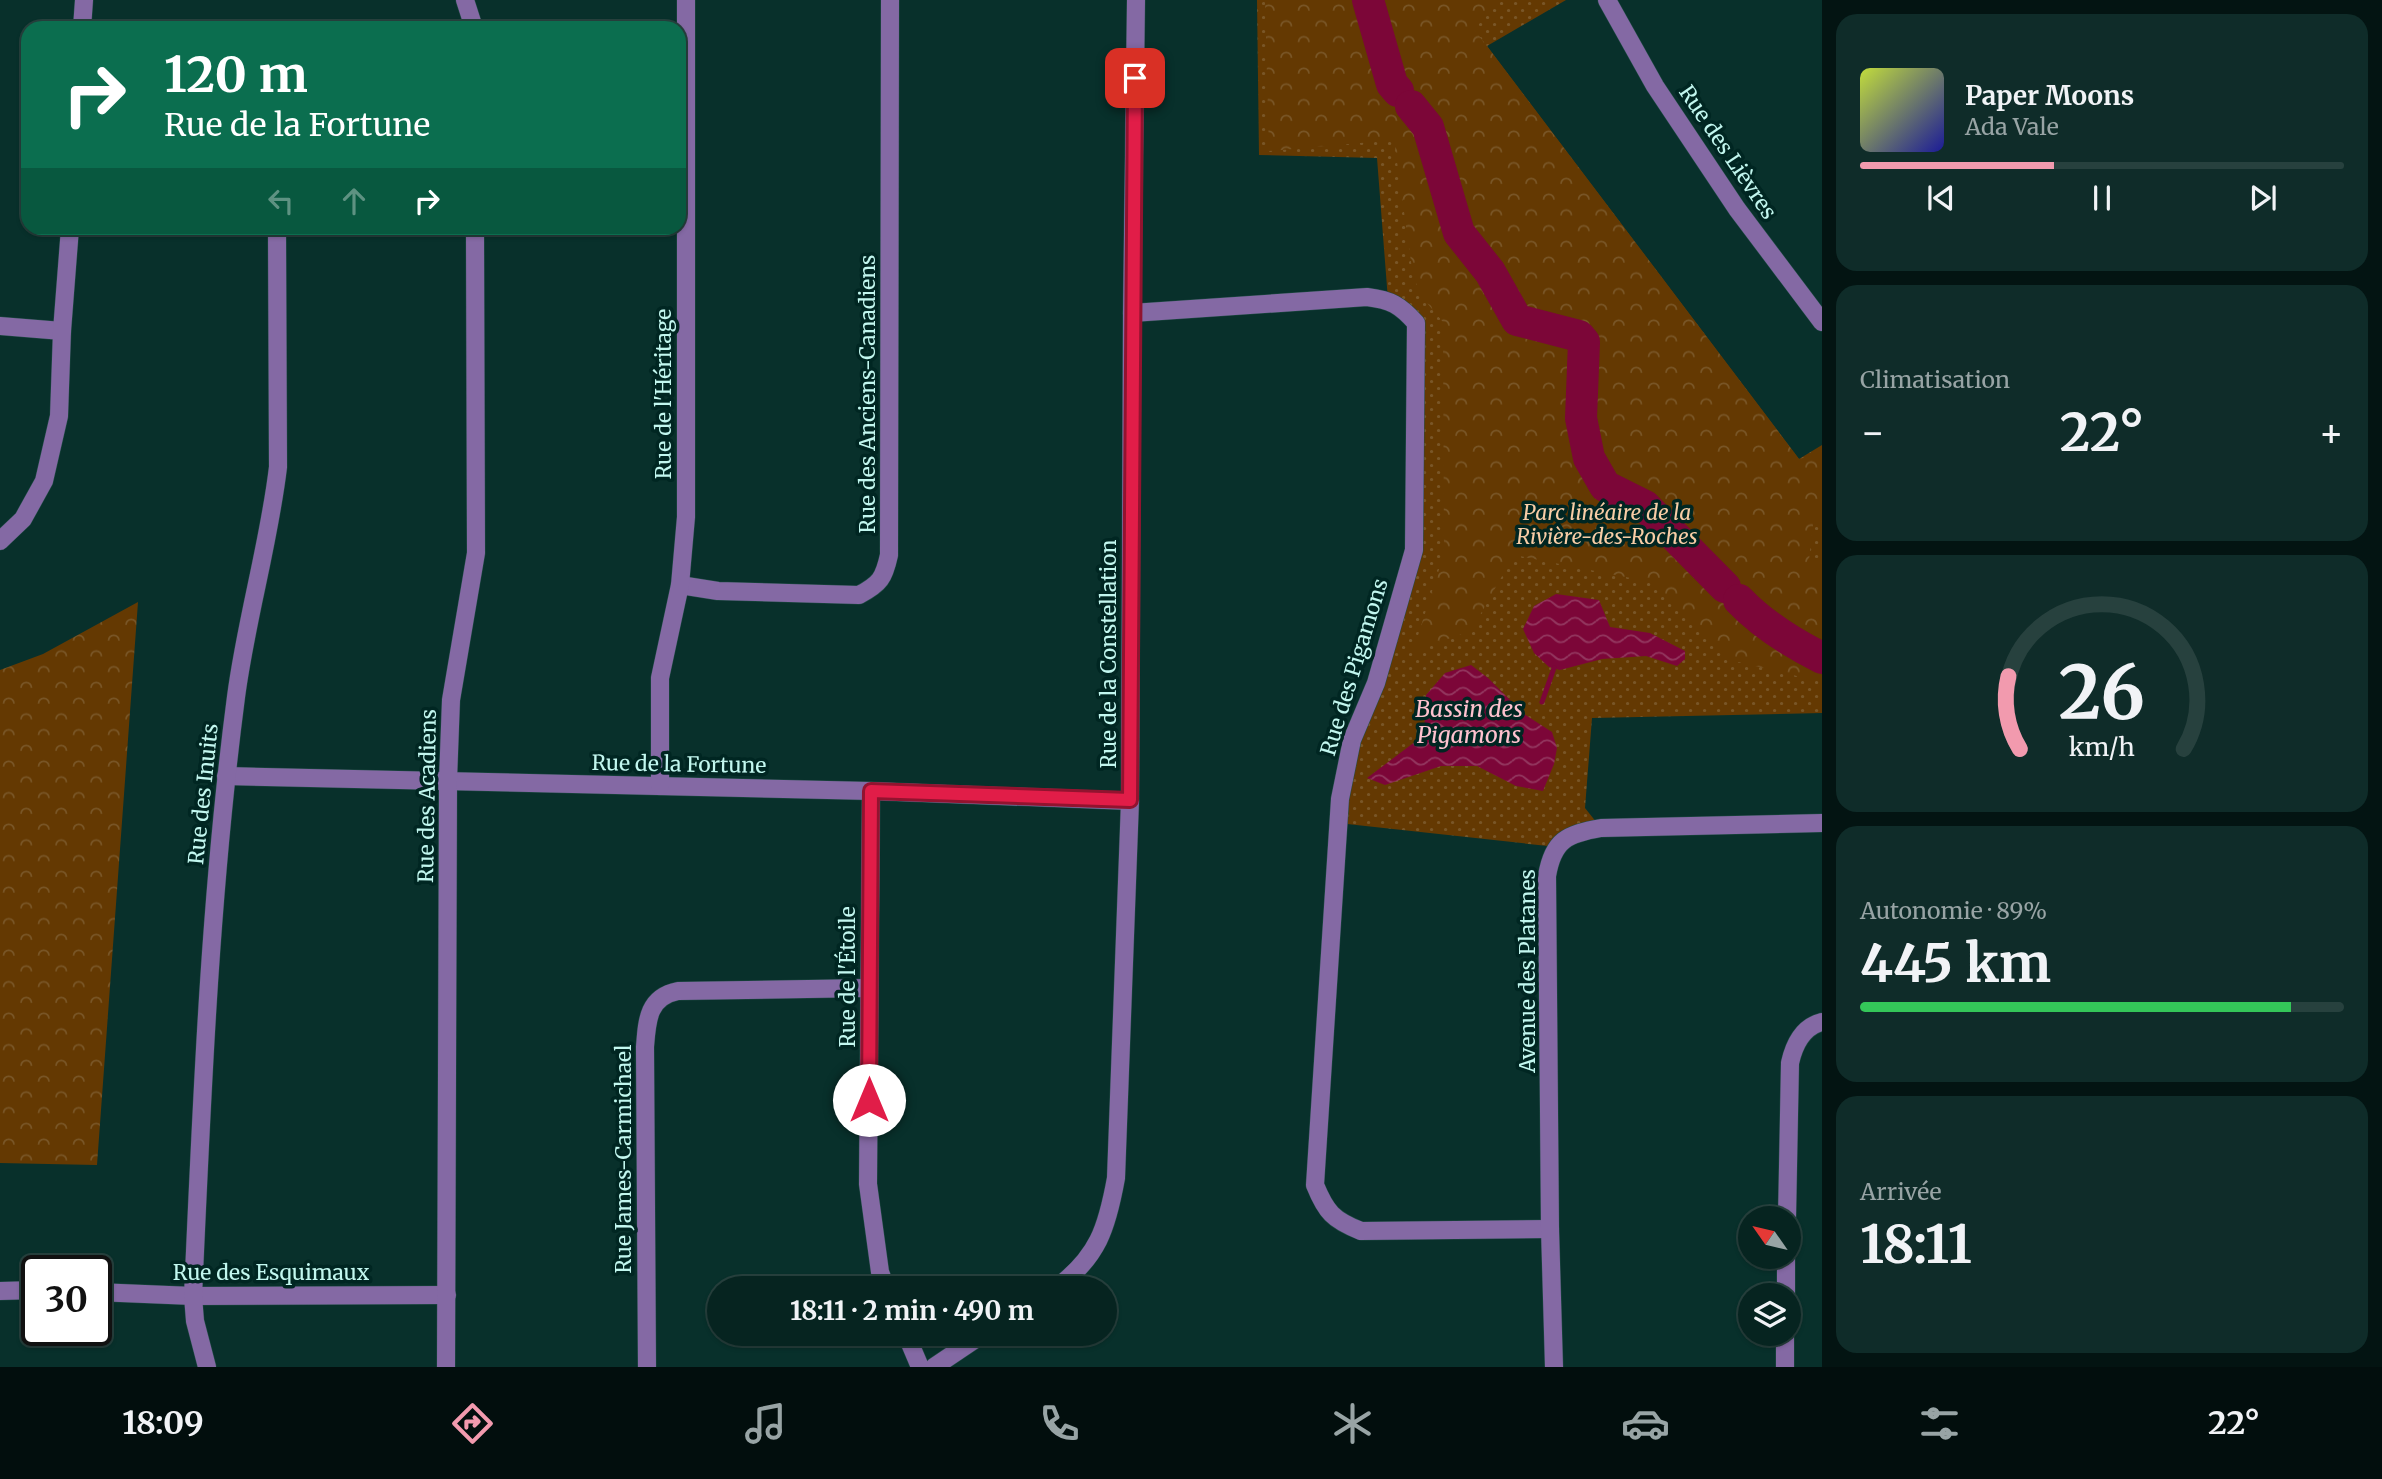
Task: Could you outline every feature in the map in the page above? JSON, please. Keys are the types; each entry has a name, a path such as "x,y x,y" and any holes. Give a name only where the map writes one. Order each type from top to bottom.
{"street":[{"path":"82,21 83,0"},
{"path":"465,0 472,21"},
{"name":"Rue de l'Héritage","path":"686,0 686,21"},
{"name":"Rue des Anciens-Canadiens","path":"680,585 718,591 859,595 875,587 886,572 889,541 890,0"},
{"name":"Rue de la Constellation","path":"1072,1276 1094,1249 1109,1217 1116,1178 1130,800 1136,0"},
{"name":"Rue des Lièvres","path":"1607,0 1670,108 1737,209 1822,322"},
{"path":"0,541 23,519 44,481 59,416 69,235"},
{"name":"Rue des Inuits","path":"207,1367 195,1321 193,1296 208,968 226,776 239,681 274,501 278,467 277,235"},
{"name":"Rue des Acadiens","path":"446,1367 448,780 451,700 476,553 475,235"},
{"name":"Rue de l'Héritage","path":"660,786 660,678 680,585 685,517 686,235"},
{"name":"Rue des Pigamons","path":"1132,313 1367,298 1388,300 1405,311 1416,323 1414,550 1376,683 1352,740 1340,799 1315,1185 1324,1207 1347,1225 1361,1231 1550,1229"},
{"path":"0,327 62,331"},
{"name":"Rue de la Fortune","path":"226,776 871,791 1130,800"},
{"name":"Rue de l'Étoile","path":"871,791 868,1184 882,1276"},
{"name":"Avenue des Platanes","path":"1554,1367 1547,876 1550,857 1567,836 1601,828 1822,823"},
{"name":"Rue James-Carmichael","path":"648,1367 645,1047 646,1026 653,1006 663,994 678,991 869,988"},
{"path":"1787,1206 1790,1063 1794,1045 1804,1031 1822,1022"},
{"path":"0,1291 21,1290"},
{"name":"Rue des Esquimaux","path":"112,1293 193,1296 447,1295"},
{"path":"911,1346 920,1367"},
{"path":"934,1367 965,1346"},
{"path":"1785,1346 1785,1367"}],"green space":[{"name":"Parc linéaire de la Rivière-des-Roches","path":"1257,0 1566,0 1487,46 1799,459 1822,445 1822,713 1592,718 1585,808 1601,828 1557,847 1338,823 1340,799 1414,550 1417,339 1388,300 1377,158 1259,155"},
{"name":"Parc linéaire de la Rivière-des-Roches","path":"1265,0 1489,0 1494,8 1474,29 1799,459 1822,453 1822,517 1814,516 1809,560 1822,566 1822,682 1734,661 1651,582 1514,555 1471,631 1413,651 1444,554 1443,322 1422,297 1413,276 1394,140 1269,151"},
{"path":"138,602 97,1165 0,1163 0,670 43,654"}],"water":[{"path":"1556,594 1599,600 1610,627 1650,633 1685,651 1685,659 1677,666 1646,656 1602,659 1560,670 1549,667 1534,653 1523,629 1534,606"},
{"name":"Bassin des Pigamons","path":"1471,665 1524,714 1552,732 1557,748 1554,764 1543,791 1516,786 1477,766 1441,766 1385,785 1367,778 1424,735 1426,695 1445,673"}],"waterway":[{"path":"1368,0 1392,84 1398,91"},
{"path":"1411,106 1428,127 1459,233 1490,272 1517,320 1579,336 1584,342 1581,418 1589,458 1605,486 1645,506 1725,587"},
{"path":"1739,600 1778,632 1822,658"},
{"path":"1542,702 1554,668"}],"route":[{"path":"869,1100 871,791 1130,800 1135,78"}]}
